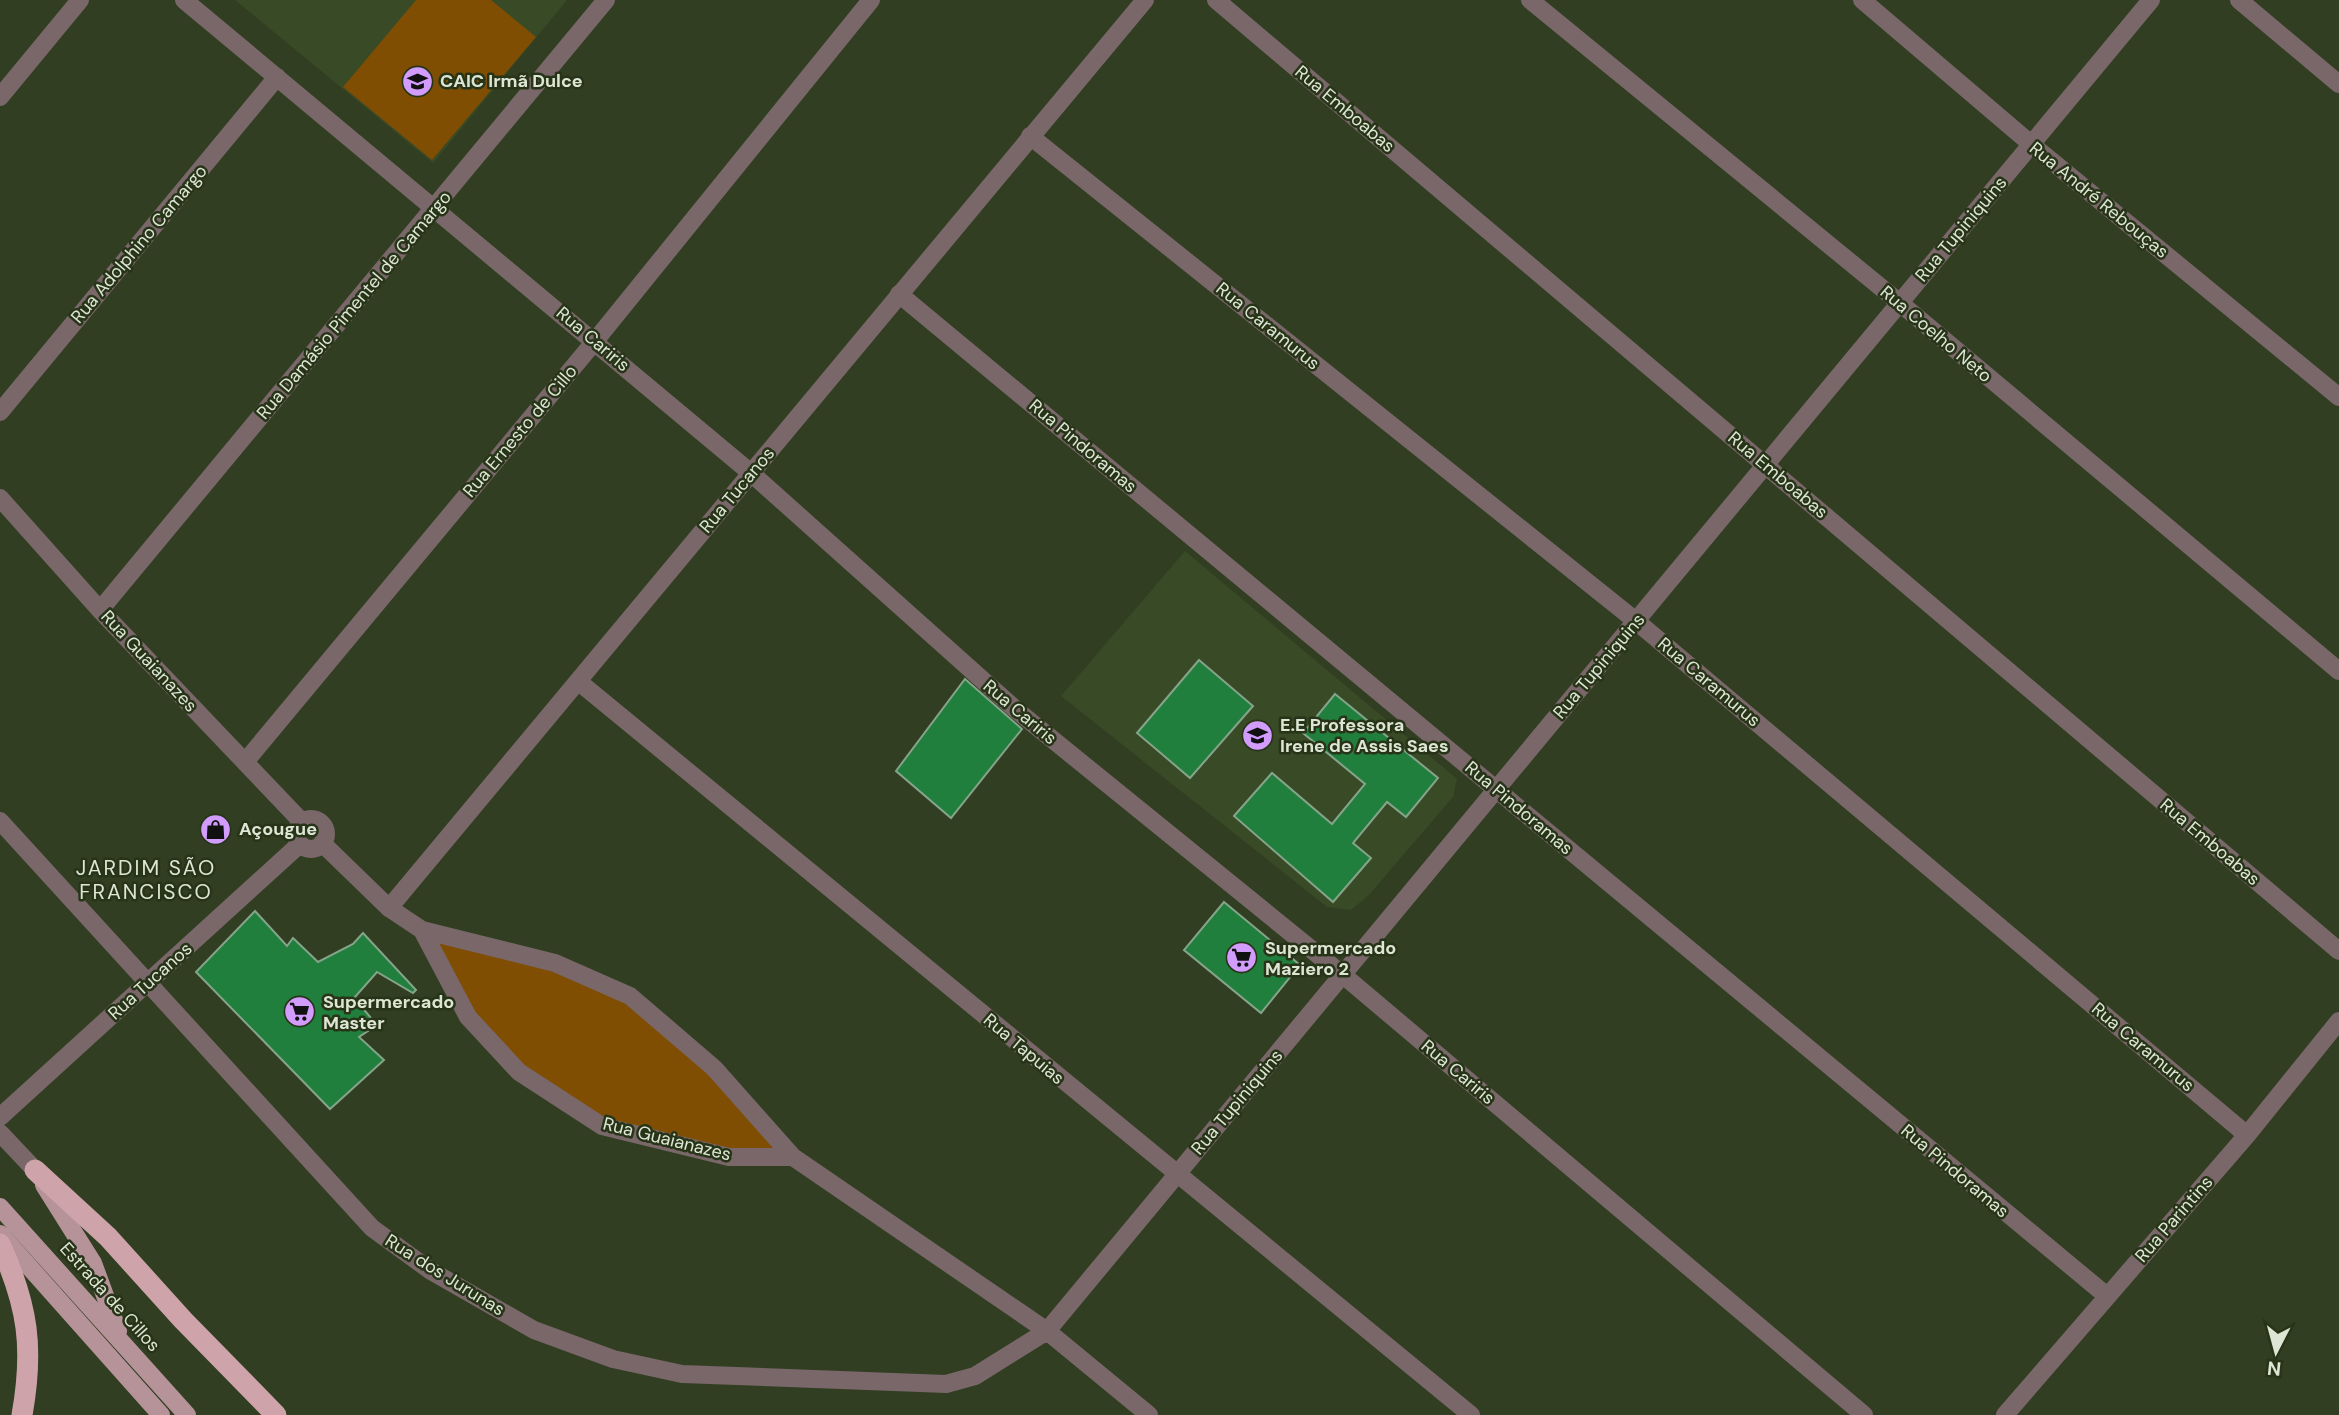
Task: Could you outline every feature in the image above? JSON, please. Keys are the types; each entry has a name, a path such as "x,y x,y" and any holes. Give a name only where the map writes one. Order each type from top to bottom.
{"highway":[{"path":"35,1170 108,1237 183,1320 276,1415"},
{"path":"0,1244 15,1278 28,1332 30,1373 22,1415"}],"main road":[{"path":"35,1170 93,1263 122,1341"},
{"name":"Estrada de Cillos","path":"0,1207 187,1415"},
{"path":"0,1234 161,1415"}],"street":[{"path":"0,97 80,0"},
{"name":"Rua Cariris","path":"184,0 751,473 1015,709 1343,975 1864,1415"},
{"name":"Rua Damásio Pimentel de Camargo","path":"100,610 606,0"},
{"name":"Rua Ernesto de Cillo","path":"245,762 596,341 871,0"},
{"name":"Rua Tucanos","path":"389,908 1145,0"},
{"name":"Rua Emboabas","path":"1216,0 2339,951"},
{"name":"Rua Coelho Neto","path":"1530,0 1900,303 2339,671"},
{"name":"Rua André Rebouças","path":"1862,0 2031,145 2339,397"},
{"name":"Rua Tupiniquins","path":"1047,1331 2151,0"},
{"path":"2239,0 2339,84"},
{"name":"Rua Adolphino Camargo","path":"0,412 277,77"},
{"name":"Rua Caramurus","path":"1030,136 1636,621 2247,1135"},
{"name":"Rua Pindoramas","path":"899,294 2107,1296"},
{"name":"Rua Guaianazes","path":"0,498 100,610 302,822"},
{"name":"Rua Tapuias","path":"579,682 1471,1415"},
{"path":"314,819 319,822 326,832 322,844 311,848 300,844 296,832 302,822 314,819"},
{"name":"Rua dos Jurunas","path":"0,821 150,981 372,1228 431,1271 534,1330 612,1359 682,1374 946,1384 975,1376 1047,1331"},
{"name":"Rua Tucanos","path":"0,1117 300,844"},
{"path":"322,844 389,908"},
{"name":"Rua Guaianazes","path":"389,908 422,930 555,963 630,996 714,1068 793,1157 1047,1331 1149,1415"},
{"name":"Rua Guaianazes","path":"422,930 468,1017 519,1072 602,1126 729,1157 793,1157"},
{"name":"Rua Parintins","path":"2005,1415 2247,1135 2339,1021"},
{"path":"0,1133 35,1170"}],"shaded area":[{"name":"CAIC Irmã Dulce","path":"235,0 567,0 433,163"},
{"name":"CAIC Irmã Dulce","path":"416,0 491,0 536,37 432,160 343,87"},
{"name":"E.E Professora Irene de Assis Saes","path":"1185,551 1457,779 1453,797 1368,896 1351,910 1327,907 1061,696"},
{"path":"422,930 630,996 793,1157 729,1157 602,1126 519,1072 468,1017"}],"building":[{"path":"1199,660 1253,706 1190,778 1137,733"},
{"path":"965,679 1022,729 951,818 896,771"},
{"path":"1335,694 1438,778 1406,817 1387,802 1353,843 1371,858 1333,902 1234,816 1272,773 1332,824 1365,784 1303,733"},
{"name":"Supermercado Maziero 2","path":"1224,902 1300,965 1261,1013 1184,950"},
{"name":"Supermercado Master","path":"255,911 287,946 293,938 318,962 353,944 363,933 416,990 413,993 377,972 354,998 377,1025 359,1037 384,1060 330,1109 196,972"}],"place":[{"name":"CAIC Irmã Dulce","path":"417,81"},
{"name":"E.E Professora Irene de Assis Saes","path":"1257,735"},
{"name":"Açougue","path":"216,829"},
{"name":"Supermercado Maziero 2","path":"1242,958"},
{"name":"Supermercado Master","path":"300,1012"}],"district":[{"name":"JARDIM SÃO FRANCISCO","path":"146,880"}]}
